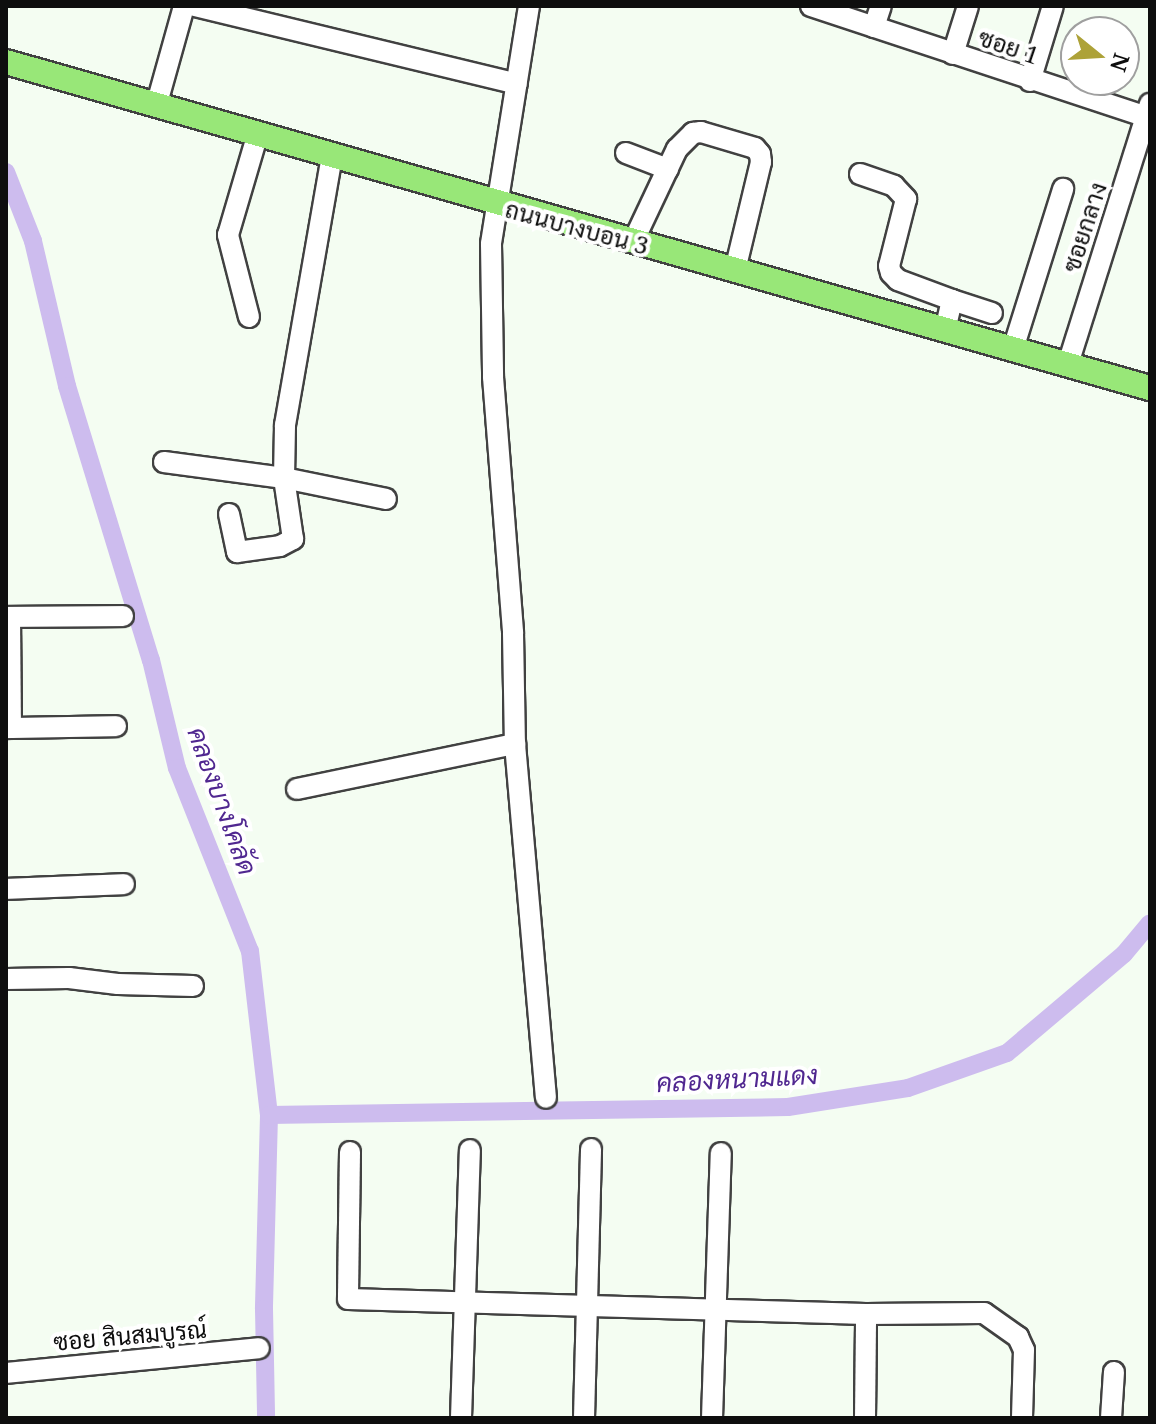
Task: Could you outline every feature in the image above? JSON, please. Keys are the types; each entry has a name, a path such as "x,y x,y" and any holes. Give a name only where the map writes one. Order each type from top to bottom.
{"main road":[{"name":"ถนนบางบอน 3","path":"6,62 1150,388"}],"street":[{"path":"157,103 184,6"},
{"path":"195,6 517,84"},
{"path":"529,6 491,244 493,377 513,633 515,744 546,1098"},
{"name":"ซอย 1","path":"811,6 1030,81 1149,113"},
{"path":"874,27 881,6"},
{"path":"953,54 968,6"},
{"path":"1030,81 1053,6"},
{"name":"ซอยกลาง","path":"1068,364 1149,113"},
{"path":"249,317 228,235 258,133"},
{"path":"633,242 677,149 693,133 755,148 761,162 735,270"},
{"path":"626,153 668,169"},
{"path":"229,514 237,552 291,542 284,478 285,425 332,155"},
{"path":"860,174 894,186 906,199 889,266 891,273 898,280 992,313"},
{"path":"1013,349 1063,189"},
{"path":"945,330 952,300"},
{"path":"164,462 284,478 386,499"},
{"path":"116,726 8,728 8,617 123,616"},
{"path":"297,789 515,744"},
{"path":"6,889 124,884"},
{"path":"6,979 69,978 118,984 193,986"},
{"path":"584,1418 591,1149"},
{"path":"461,1418 470,1150"},
{"path":"350,1152 348,1299 866,1314 984,1313 1001,1322 1018,1337 1024,1350 1022,1418"},
{"path":"712,1418 721,1153"},
{"path":"865,1418 866,1314"},
{"name":"ซอย สินสมบูรณ์","path":"6,1373 259,1348"},
{"path":"1111,1418 1114,1372"}],"waterway":[{"name":"คลองบางโคลัด","path":"6,172 33,241 67,386 151,660 177,768 250,951 269,1115 264,1309 266,1418"},
{"name":"คลองหนามแดง","path":"269,1115 788,1107 908,1088 1007,1053 1124,954 1150,923"}]}
